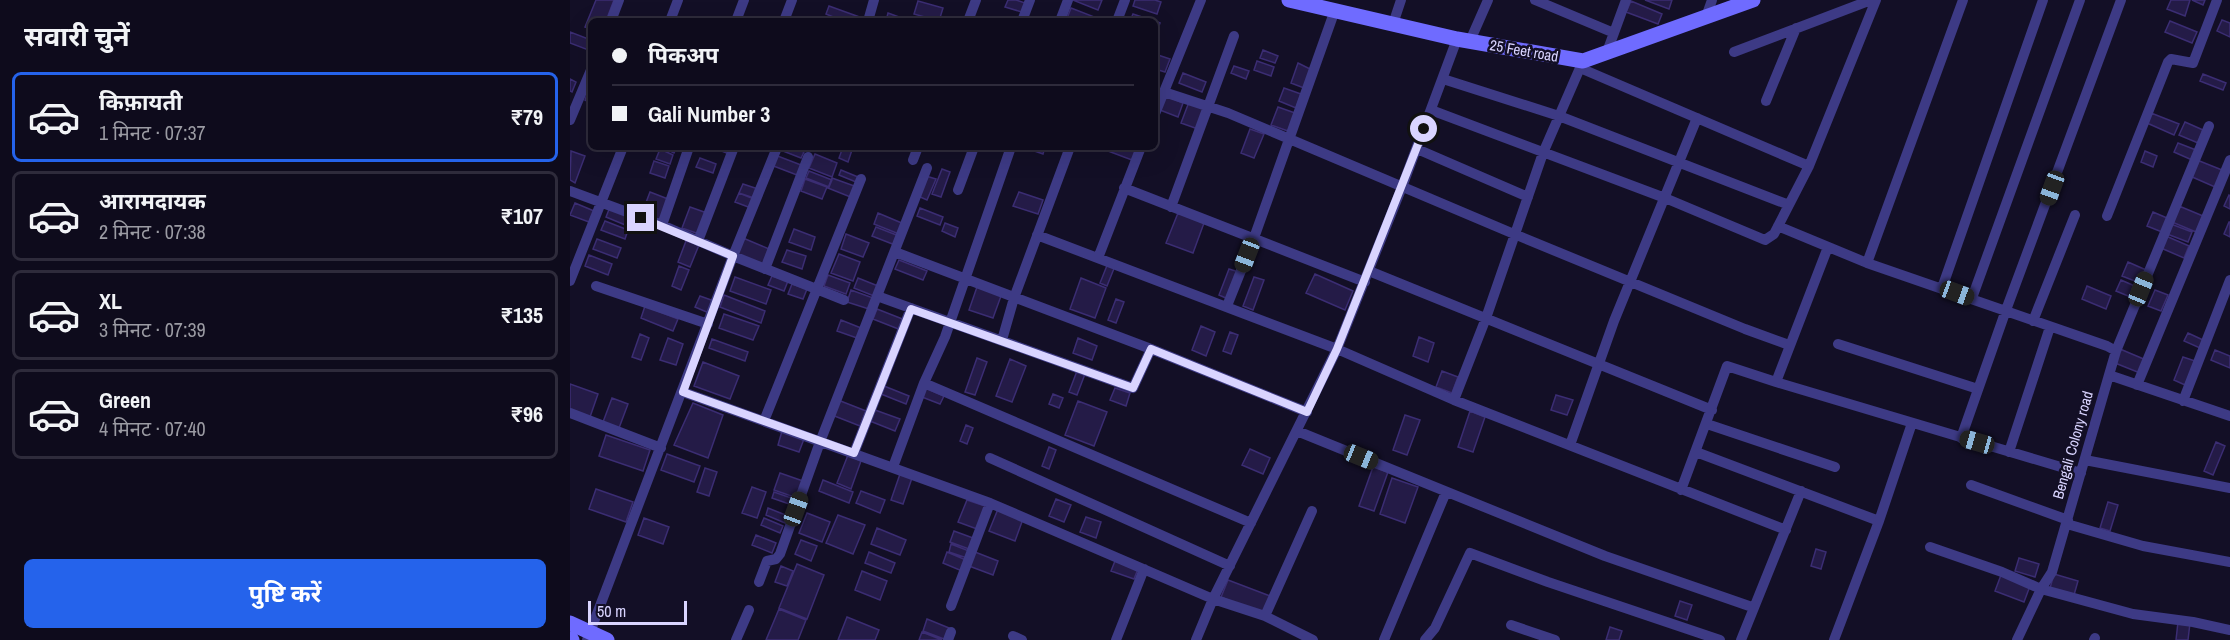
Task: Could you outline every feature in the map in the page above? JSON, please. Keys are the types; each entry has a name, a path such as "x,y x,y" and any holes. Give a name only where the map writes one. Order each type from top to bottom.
{"street":[{"path":"612,18 619,0"},
{"path":"671,18 678,0"},
{"path":"737,18 744,0"},
{"path":"785,18 792,0"},
{"path":"869,18 874,0"},
{"path":"969,18 976,0"},
{"path":"1023,18 1030,0"},
{"path":"1061,18 1068,0"},
{"path":"1118,18 1125,0"},
{"path":"1158,107 1202,0"},
{"name":"25 Feet road","path":"1288,0 1581,64"},
{"path":"1392,24 1401,0"},
{"path":"1196,640 1337,349 1443,79 1488,0"},
{"path":"1534,0 1614,33"},
{"path":"1607,52 1626,0"},
{"path":"1706,17 1712,0"},
{"path":"1454,400 1486,318 1543,153 1581,64 1607,52 1753,0"},
{"path":"1734,52 1873,0"},
{"path":"1431,110 1665,198 1760,239 1770,238 1809,166 1873,0"},
{"path":"1867,263 1963,0"},
{"path":"1942,288 2043,0"},
{"path":"1972,298 2080,0"},
{"path":"1961,438 2121,0"},
{"path":"2107,216 2168,62 2171,59 2193,63 2217,0"},
{"path":"1227,306 1254,238 1335,10"},
{"path":"1766,101 1796,28"},
{"path":"1171,207 1234,36"},
{"path":"1581,64 1697,118 1809,166"},
{"path":"570,120 588,77"},
{"path":"1443,79 1559,116 1789,205"},
{"path":"1164,92 1228,113 1630,282 1789,345"},
{"path":"1570,445 1630,282 1697,118"},
{"path":"2109,375 2116,351 2209,126"},
{"path":"1417,149 1528,197"},
{"path":"570,280 622,150"},
{"path":"662,225 688,150"},
{"path":"698,241 733,150"},
{"path":"589,636 733,256 776,150"},
{"path":"913,160 917,150"},
{"path":"958,190 973,150"},
{"path":"893,467 924,382 966,279 1010,150"},
{"path":"1002,340 1014,298 1069,150"},
{"path":"1098,258 1140,150"},
{"path":"765,269 807,157"},
{"path":"2137,385 2230,160"},
{"path":"759,582 767,561 776,559 780,554 820,442 927,168"},
{"path":"764,421 861,179"},
{"path":"1124,188 1365,282"},
{"path":"570,191 662,225 844,300"},
{"path":"2033,321 2075,215"},
{"path":"1778,226 1867,263 2006,310 2116,351"},
{"path":"1037,235 1337,349 1454,400 1786,530"},
{"path":"1776,382 1828,247"},
{"path":"895,252 1151,349 1307,412"},
{"path":"1369,271 1712,410"},
{"path":"2183,401 2230,280"},
{"path":"596,286 708,324"},
{"path":"877,296 1133,388 1151,349"},
{"path":"854,453 911,309"},
{"path":"2009,452 2050,327"},
{"path":"1838,344 1978,389"},
{"path":"1681,490 1728,366 2081,473"},
{"name":"Bengali Colony road","path":"2017,640 2041,589 2052,572 2109,375 2230,416"},
{"path":"924,382 1251,523"},
{"path":"683,392 990,503 1214,599 1264,616 1313,640"},
{"path":"570,413 662,448"},
{"path":"1834,640 1912,423"},
{"path":"1707,424 1835,467"},
{"path":"1297,431 1605,556 1752,607"},
{"path":"1696,452 1879,520"},
{"path":"990,458 1230,566"},
{"path":"2085,460 2230,488"},
{"path":"1971,485 2067,522 2143,546 2230,562"},
{"path":"1740,640 1801,491"},
{"path":"1384,640 1446,492"},
{"path":"951,606 990,503"},
{"path":"1264,616 1312,511"},
{"path":"1930,547 2002,572 2041,589 2133,614 2193,622 2230,630"},
{"path":"1425,640 1436,628 1470,553 1720,640"},
{"path":"1116,640 1144,569"},
{"path":"736,640 749,610"},
{"path":"570,623 589,636 607,640"},
{"path":"1511,625 1555,640"}],"building":[{"path":"596,0 614,0 607,18 589,18"},
{"path":"1008,0 1028,4 1025,13 1005,7"},
{"path":"1073,0 1102,0 1098,10"},
{"path":"1135,0 1161,2 1157,14 1133,6"},
{"path":"1645,0 1672,0 1669,9"},
{"path":"2171,0 2190,0 2185,16 2167,9"},
{"path":"2192,0 2205,0 2203,5"},
{"path":"918,1 943,8 940,18 914,14"},
{"path":"1631,1 1662,14 1658,24 1626,12"},
{"path":"829,6 862,18 836,18 826,14"},
{"path":"1071,8 1097,18 1067,18"},
{"path":"888,13 902,18 887,18"},
{"path":"1133,14 1145,18 1131,18"},
{"path":"2222,20 2230,23 2230,37 2217,31"},
{"path":"2170,21 2197,32 2192,43 2165,32"},
{"path":"570,32 588,39 588,50 570,43"},
{"path":"1263,50 1278,56 1275,63 1260,58"},
{"path":"1158,55 1170,59 1165,72 1158,70"},
{"path":"1257,61 1274,67 1271,76 1254,70"},
{"path":"1298,63 1310,69 1304,88 1291,83"},
{"path":"1234,66 1249,71 1246,79 1231,73"},
{"path":"1183,73 1206,82 1202,92 1179,83"},
{"path":"2203,74 2226,83 2223,90 2200,81"},
{"path":"570,79 576,82 572,92 570,91"},
{"path":"1284,88 1301,94 1296,108 1279,101"},
{"path":"1166,96 1183,103 1178,117 1160,110"},
{"path":"1189,102 1206,108 1198,129 1181,123"},
{"path":"1278,107 1295,113 1288,131 1271,125"},
{"path":"2151,113 2179,124 2174,135 2147,123"},
{"path":"2185,122 2203,130 2198,143 2179,135"},
{"path":"1250,129 1264,134 1254,158 1241,153"},
{"path":"2178,143 2196,150 2192,160 2174,152"},
{"path":"660,150 673,155 670,164 656,159"},
{"path":"719,150 731,150 729,154"},
{"path":"781,150 799,150 804,152 801,158"},
{"path":"842,150 852,150 848,162 839,158"},
{"path":"1032,150 1044,150 1043,154"},
{"path":"1134,150 1136,151 1132,160 1108,151"},
{"path":"571,151 585,156 575,183 570,180"},
{"path":"2145,151 2157,156 2153,167 2141,162"},
{"path":"815,154 837,163 832,177 809,168"},
{"path":"775,155 801,165 797,175 771,165"},
{"path":"700,158 716,164 713,173 696,167"},
{"path":"2197,160 2222,170 2215,187 2190,176"},
{"path":"654,161 669,166 665,178 650,173"},
{"path":"942,169 950,172 941,197 932,194"},
{"path":"841,170 858,177 856,182 839,175"},
{"path":"809,171 832,180 829,187 806,178"},
{"path":"926,176 936,179 927,200 918,196"},
{"path":"832,178 857,187 853,198 828,188"},
{"path":"805,179 827,187 822,199 801,191"},
{"path":"743,184 758,189 754,198 739,193"},
{"path":"650,192 668,199 660,220 642,213"},
{"path":"1019,192 1043,200 1038,214 1013,206"},
{"path":"739,193 754,199 751,208 735,202"},
{"path":"2230,196 2230,209 2224,206"},
{"path":"575,203 594,211 589,222 570,215"},
{"path":"2179,206 2203,216 2196,232 2172,222"},
{"path":"610,207 634,216 630,227 606,217"},
{"path":"690,207 707,213 699,234 682,228"},
{"path":"920,208 943,217 940,225 917,216"},
{"path":"2153,212 2167,218 2162,232 2147,226"},
{"path":"878,213 904,224 899,234 874,224"},
{"path":"1178,213 1204,223 1193,253 1166,243"},
{"path":"605,221 628,230 625,239 601,230"},
{"path":"2230,222 2230,237 2224,234"},
{"path":"945,223 958,228 955,237 942,231"},
{"path":"2171,224 2192,232 2188,242 2167,234"},
{"path":"876,227 899,236 895,245 872,236"},
{"path":"794,229 815,237 811,250 789,242"},
{"path":"846,234 869,243 863,257 841,249"},
{"path":"2166,236 2189,246 2184,258 2161,248"},
{"path":"743,238 769,249 763,265 736,255"},
{"path":"597,239 621,248 617,258 593,249"},
{"path":"686,241 699,245 690,267 678,262"},
{"path":"787,250 806,256 802,269 782,262"},
{"path":"839,254 860,262 853,281 831,273"},
{"path":"589,255 612,264 608,275 585,266"},
{"path":"899,260 927,271 923,280 895,269"},
{"path":"2128,262 2146,270 2140,283 2122,276"},
{"path":"1108,263 1115,266 1107,286 1100,283"},
{"path":"679,266 689,270 681,290 672,286"},
{"path":"1229,269 1239,272 1228,299 1219,295"},
{"path":"1315,274 1353,291 1345,310 1306,293"},
{"path":"828,275 850,283 846,294 824,286"},
{"path":"772,276 788,281 784,291 768,285"},
{"path":"735,277 771,290 766,304 730,291"},
{"path":"1254,277 1264,280 1253,310 1243,306"},
{"path":"858,278 878,286 874,296 854,288"},
{"path":"1081,278 1106,288 1095,318 1070,309"},
{"path":"2121,280 2137,287 2133,298 2116,291"},
{"path":"792,284 807,289 803,299 788,294"},
{"path":"2087,286 2111,296 2106,309 2082,299"},
{"path":"977,287 1001,296 993,318 969,310"},
{"path":"851,290 873,298 869,309 847,302"},
{"path":"2155,290 2168,295 2161,311 2148,306"},
{"path":"724,295 765,311 761,323 720,307"},
{"path":"700,296 714,301 709,313 695,307"},
{"path":"1116,299 1124,302 1116,323 1108,320"},
{"path":"645,306 678,319 673,331 641,318"},
{"path":"877,309 905,320 901,330 873,319"},
{"path":"724,314 759,326 753,340 719,328"},
{"path":"841,320 861,328 857,338 837,331"},
{"path":"1201,326 1215,332 1206,356 1192,350"},
{"path":"1230,332 1238,335 1231,354 1223,351"},
{"path":"2188,333 2203,340 2200,348 2184,341"},
{"path":"640,334 649,338 641,360 632,357"},
{"path":"1419,337 1434,343 1428,362 1413,356"},
{"path":"668,338 683,344 676,365 660,360"},
{"path":"1078,338 1097,346 1092,360 1073,353"},
{"path":"712,339 748,352 745,361 709,348"},
{"path":"2120,349 2146,360 2140,373 2115,363"},
{"path":"2215,350 2230,356 2230,368 2211,360"},
{"path":"2183,357 2195,361 2185,385 2174,380"},
{"path":"977,358 987,362 975,395 965,392"},
{"path":"1010,359 1026,366 1012,402 996,396"},
{"path":"703,362 739,376 730,399 694,386"},
{"path":"1077,371 1085,374 1077,395 1069,392"},
{"path":"1442,371 1458,377 1452,393 1436,387"},
{"path":"570,384 598,394 590,417 570,409"},
{"path":"884,386 909,396 906,404 881,394"},
{"path":"925,388 944,396 940,404 922,397"},
{"path":"1115,388 1130,393 1126,406 1110,400"},
{"path":"1053,394 1063,398 1059,408 1049,404"},
{"path":"1556,395 1573,400 1567,415 1551,410"},
{"path":"612,398 628,404 619,428 603,422"},
{"path":"838,400 866,411 860,426 832,415"},
{"path":"1078,401 1107,412 1094,446 1065,435"},
{"path":"693,403 723,415 708,458 674,445"},
{"path":"875,410 900,419 895,431 870,421"},
{"path":"1470,411 1485,417 1473,452 1458,447"},
{"path":"1405,415 1420,420 1407,455 1393,450"},
{"path":"966,425 973,428 967,444 960,441"},
{"path":"782,431 804,439 799,452 778,445"},
{"path":"606,435 650,450 643,471 599,456"},
{"path":"2216,442 2225,446 2213,475 2204,471"},
{"path":"1049,447 1056,450 1049,469 1042,466"},
{"path":"1250,449 1270,458 1263,474 1242,465"},
{"path":"667,454 700,466 694,482 661,470"},
{"path":"848,455 861,461 851,489 837,483"},
{"path":"1373,467 1388,472 1374,511 1359,506"},
{"path":"705,468 717,472 709,496 697,492"},
{"path":"780,473 803,481 797,498 774,490"},
{"path":"900,474 912,478 903,504 891,500"},
{"path":"1392,478 1418,487 1405,523 1380,514"},
{"path":"823,480 853,492 849,503 819,491"},
{"path":"752,487 766,492 757,518 742,513"},
{"path":"596,489 633,502 626,522 589,509"},
{"path":"861,491 885,500 880,513 856,503"},
{"path":"774,492 794,499 792,505 772,498"},
{"path":"1056,499 1071,505 1064,522 1049,516"},
{"path":"967,500 985,506 977,529 958,522"},
{"path":"2108,502 2118,505 2110,531 2100,528"},
{"path":"768,508 788,516 785,523 766,515"},
{"path":"998,509 1023,519 1015,541 989,531"},
{"path":"807,513 830,522 822,542 799,533"},
{"path":"838,515 865,525 853,554 826,543"},
{"path":"1086,517 1101,522 1096,538 1080,532"},
{"path":"644,518 669,527 663,544 638,535"},
{"path":"764,518 783,526 780,533 761,525"},
{"path":"877,528 906,540 900,555 871,544"},
{"path":"954,531 973,538 969,549 950,542"},
{"path":"756,535 776,543 772,553 752,545"},
{"path":"801,540 817,546 811,561 795,554"},
{"path":"951,544 969,551 967,558 949,552"},
{"path":"1816,549 1826,552 1821,569 1811,566"},
{"path":"869,552 895,563 891,573 865,563"},
{"path":"947,552 966,560 962,571 943,563"},
{"path":"975,552 998,561 993,575 969,566"},
{"path":"2019,558 2039,564 2035,577 2015,571"},
{"path":"1115,561 1138,569 1134,579 1111,571"},
{"path":"797,564 824,575 807,619 779,608"},
{"path":"781,566 793,571 787,586 775,582"},
{"path":"862,571 887,581 880,600 855,590"},
{"path":"2054,574 2078,581 2074,595 2050,588"},
{"path":"2001,575 2030,586 2024,602 1995,591"},
{"path":"1228,580 1270,596 1262,614 1221,597"},
{"path":"1680,601 1692,605 1687,620 1675,616"},
{"path":"779,609 806,620 798,640 766,640"},
{"path":"847,617 879,630 875,640 838,640"},
{"path":"927,619 949,628 944,639 923,631"},
{"path":"2178,622 2190,623 2188,640 2176,640"},
{"path":"1610,627 1622,631 1619,640 1606,640"},
{"path":"922,632 942,640 919,640"}],"route":[{"path":"641,218 733,256 683,392 854,453 911,309 1133,388 1151,349 1307,412 1337,349 1424,129"}]}
